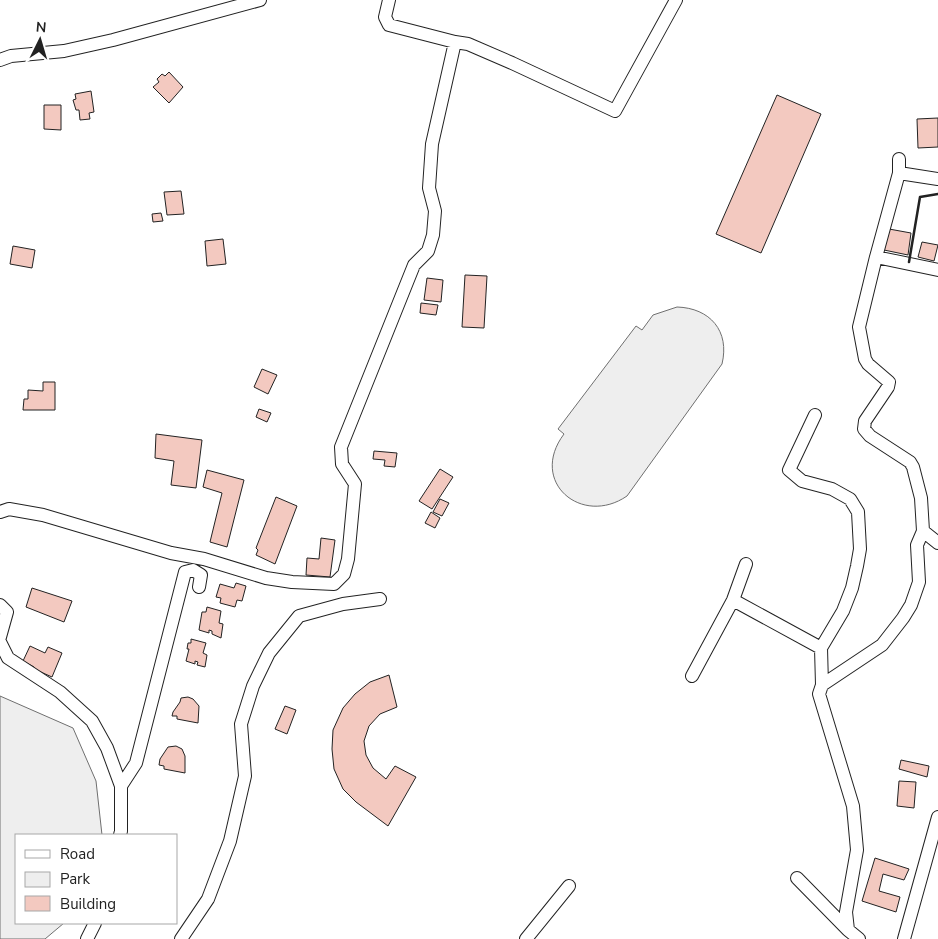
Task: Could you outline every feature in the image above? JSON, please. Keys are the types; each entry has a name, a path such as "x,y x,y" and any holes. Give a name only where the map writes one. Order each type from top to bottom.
{"street":[{"path":"0,60 11,56 64,51 103,42 260,0"},
{"path":"389,0 385,16 389,25 468,44 614,111 676,0"},
{"path":"0,512 9,509 42,515 171,553 204,559 266,578 292,582 334,584 338,582 344,574 348,559 355,484 342,464 342,447 414,265 428,251 433,235 435,211 429,188 432,144 454,42"},
{"path":"822,685 882,645 911,605 919,582 917,545 923,531 921,498 912,467 907,459 870,436 864,429 865,421 888,387 889,382 868,364 865,359 859,327 899,173 899,159"},
{"path":"899,173 938,179"},
{"path":"876,256 938,270"},
{"path":"816,415 789,470 802,481 832,489 850,499 858,512 860,548 852,588 834,627 821,648 822,685 820,694 853,806 857,850 846,912 848,930"},
{"path":"923,531 938,543"},
{"path":"692,676 733,600 746,564"},
{"path":"121,786 136,763 185,572 194,570 201,575 199,586"},
{"path":"181,939 208,899 230,841 245,776 241,724 253,686 269,653 299,616 343,604 380,599"},
{"path":"733,600 821,648"},
{"path":"0,605 6,612 0,637"},
{"path":"0,642 8,658 60,692 92,721 107,748 121,786 120,834"},
{"path":"904,939 938,817"},
{"path":"796,878 858,939"},
{"path":"526,939 569,886"},
{"path":"87,939 94,924"}],"green space":[{"path":"677,307 689,308 699,312 715,324 723,341 722,364 627,496 610,504 593,506 578,503 565,495 556,483 552,468 555,452 564,434 558,429 636,326 642,330 653,315"},
{"path":"0,696 73,728 96,781 102,834 15,834 15,924 63,924 45,939 0,939"}],"building":[{"path":"169,72 183,87 169,103 153,87 159,82 157,79 162,74 165,76"},
{"path":"91,91 94,112 89,113 90,119 80,120 79,110 76,110 73,100 76,99 75,94"},
{"path":"777,95 821,114 761,253 716,234"},
{"path":"44,105 61,105 61,130 44,129"},
{"path":"938,118 938,147 918,148 917,119"},
{"path":"181,191 184,214 167,215 164,192"},
{"path":"161,213 163,221 153,222 152,214"},
{"path":"889,229 911,233 908,255 884,250"},
{"path":"223,239 226,264 207,266 205,241"},
{"path":"922,242 938,245 934,261 918,257"},
{"path":"13,246 35,250 32,268 10,264"},
{"path":"465,275 487,276 484,328 462,327"},
{"path":"427,278 443,280 441,302 424,300"},
{"path":"421,303 438,305 436,315 420,313"},
{"path":"262,369 277,375 268,394 254,387"},
{"path":"43,382 55,382 55,410 23,410 24,399 28,399 28,390 43,391"},
{"path":"259,409 271,413 267,422 256,417"},
{"path":"156,434 202,440 196,488 171,485 174,461 155,458"},
{"path":"374,451 397,453 395,467 384,466 385,460 373,459"},
{"path":"440,469 453,477 432,509 419,501"},
{"path":"207,470 244,480 227,547 210,542 222,493 203,487"},
{"path":"276,497 297,506 275,564 256,555 258,550 256,548"},
{"path":"440,499 449,503 442,516 433,512"},
{"path":"431,512 440,518 435,528 425,523"},
{"path":"321,538 335,540 330,577 306,575 307,558 319,559"},
{"path":"236,583 246,586 242,601 237,600 235,607 220,603 221,598 216,597 220,584 234,588"},
{"path":"32,588 72,601 64,622 26,607"},
{"path":"207,607 221,611 219,623 223,624 221,638 212,634 212,631 209,630 209,633 199,630 202,612 206,612"},
{"path":"191,639 206,643 203,653 207,655 205,667 197,665 198,662 195,661 195,664 186,661 189,649 187,649 188,643 191,643"},
{"path":"30,646 45,653 48,647 62,653 52,677 34,669 34,667 23,661"},
{"path":"389,675 397,707 380,714 369,726 364,741 366,755 373,768 386,779 395,766 416,777 388,826 356,802 343,789 334,769 332,749 333,730 343,708 355,694 370,682"},
{"path":"188,697 193,699 199,706 198,723 177,719 177,716 172,716 181,698"},
{"path":"285,706 296,710 287,734 275,729"},
{"path":"176,746 182,749 185,756 185,773 164,769 164,766 159,765 160,759 168,747"},
{"path":"901,760 929,766 927,777 899,769"},
{"path":"899,781 916,782 914,808 897,806"},
{"path":"875,858 909,869 904,880 883,874 879,891 900,897 896,912 862,901"}],"wall":[{"path":"909,262 920,197 938,194"}]}
